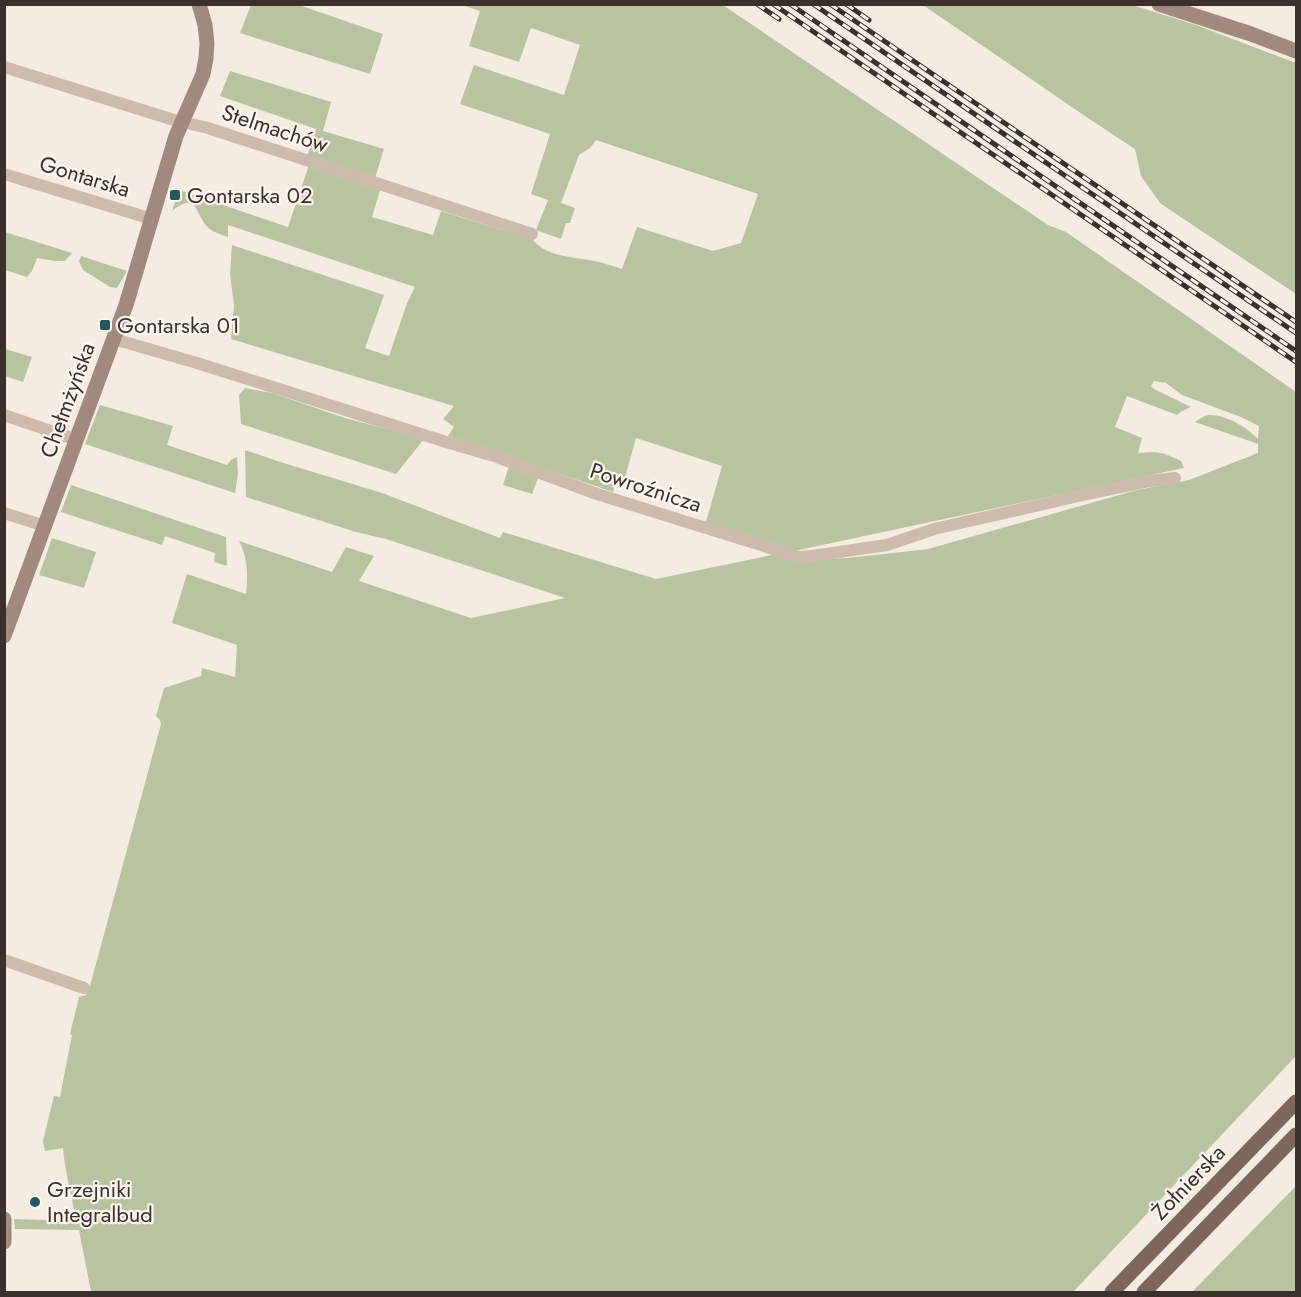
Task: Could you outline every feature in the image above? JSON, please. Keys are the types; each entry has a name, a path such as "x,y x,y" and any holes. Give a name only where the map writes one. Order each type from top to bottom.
{"main road":[{"name":"Żołnierska","path":"1112,1293 1296,1102"},
{"name":"Żołnierska","path":"1144,1293 1296,1135"}],"street":[{"path":"1159,4 1296,51"},
{"name":"Chełmżyńska","path":"5,635 126,305 172,148 201,81 207,43 201,5"},
{"name":"Stelmachów","path":"4,67 208,128 532,234"},
{"name":"Gontarska","path":"4,174 152,219"},
{"name":"Powroźnicza","path":"114,339 497,457 597,494 799,557 887,545 934,529 1094,492 1175,478"},
{"path":"4,415 77,440"},
{"path":"4,513 45,526"},
{"path":"4,960 84,988"},
{"path":"4,1219 4,1242"}],"green space":[{"path":"296,4 383,34 370,74 240,33 251,5"},
{"path":"461,5 723,5 1048,225 1066,232 1296,392 1296,1056 1073,1292 91,1292 79,1230 15,1229 14,1219 76,1221 63,1148 45,1151 43,1141 54,1096 60,1097 72,1035 70,1034 79,997 86,995 90,986 161,724 156,716 164,688 201,676 202,668 235,677 237,645 172,623 187,574 246,594 247,567 239,541 332,572 346,547 374,556 359,581 471,618 565,598 386,539 356,532 246,497 245,450 382,493 500,538 503,532 656,579 777,554 795,561 928,549 1137,490 1189,480 1258,453 1258,444 1195,422 1203,417 1215,415 1242,426 1258,439 1259,426 1182,395 1166,383 1154,381 1151,386 1154,389 1191,407 1177,415 1127,396 1115,427 1142,438 1138,453 1165,454 1181,461 1184,468 794,551 706,522 722,466 636,438 623,485 616,482 613,492 448,436 454,427 443,419 454,406 231,339 234,305 230,274 232,245 384,295 365,348 389,356 407,303 415,287 228,225 228,237 217,233 205,224 192,204 181,205 172,211 179,190 288,227 309,165 380,190 372,217 433,235 441,211 533,240 553,253 622,269 637,227 713,251 741,243 758,194 596,140 590,148 579,155 561,203 575,208 570,223 566,223 561,239 536,230 548,200 531,194 550,134 460,104 474,65 564,95 580,45 531,28 519,62 469,46 480,11"},
{"path":"923,5 1132,5 1196,25 1296,63 1296,294 1160,203 1141,176 1135,149"},
{"path":"230,71 331,102 323,131 384,149 375,178 307,157 316,129 220,96"},
{"path":"5,232 72,253 65,261 37,258 27,277 5,270"},
{"path":"81,256 127,271 117,288 110,287 83,270 79,261"},
{"path":"5,349 32,357 23,382 5,376"},
{"path":"245,388 272,393 345,418 424,439 396,474 241,424 239,395"},
{"path":"100,405 173,426 167,445 227,465 237,457 238,474 235,493 85,444"},
{"path":"509,466 538,478 532,494 503,485"},
{"path":"71,485 226,537 227,566 214,562 215,553 165,536 162,545 61,512"},
{"path":"52,538 96,552 84,588 39,575"},
{"path":"1296,1186 1296,1292 1192,1292"}],"railway":[{"path":"757,4 779,19"},
{"path":"773,4 1296,362"},
{"path":"790,4 1296,351"},
{"path":"813,4 1296,333"},
{"path":"830,4 1296,322"},
{"path":"846,4 869,20"}],"place":[{"name":"Gontarska 02","path":"175,195"},
{"name":"Gontarska 01","path":"105,325"},
{"name":"Grzejniki Integralbud","path":"35,1202"}]}
